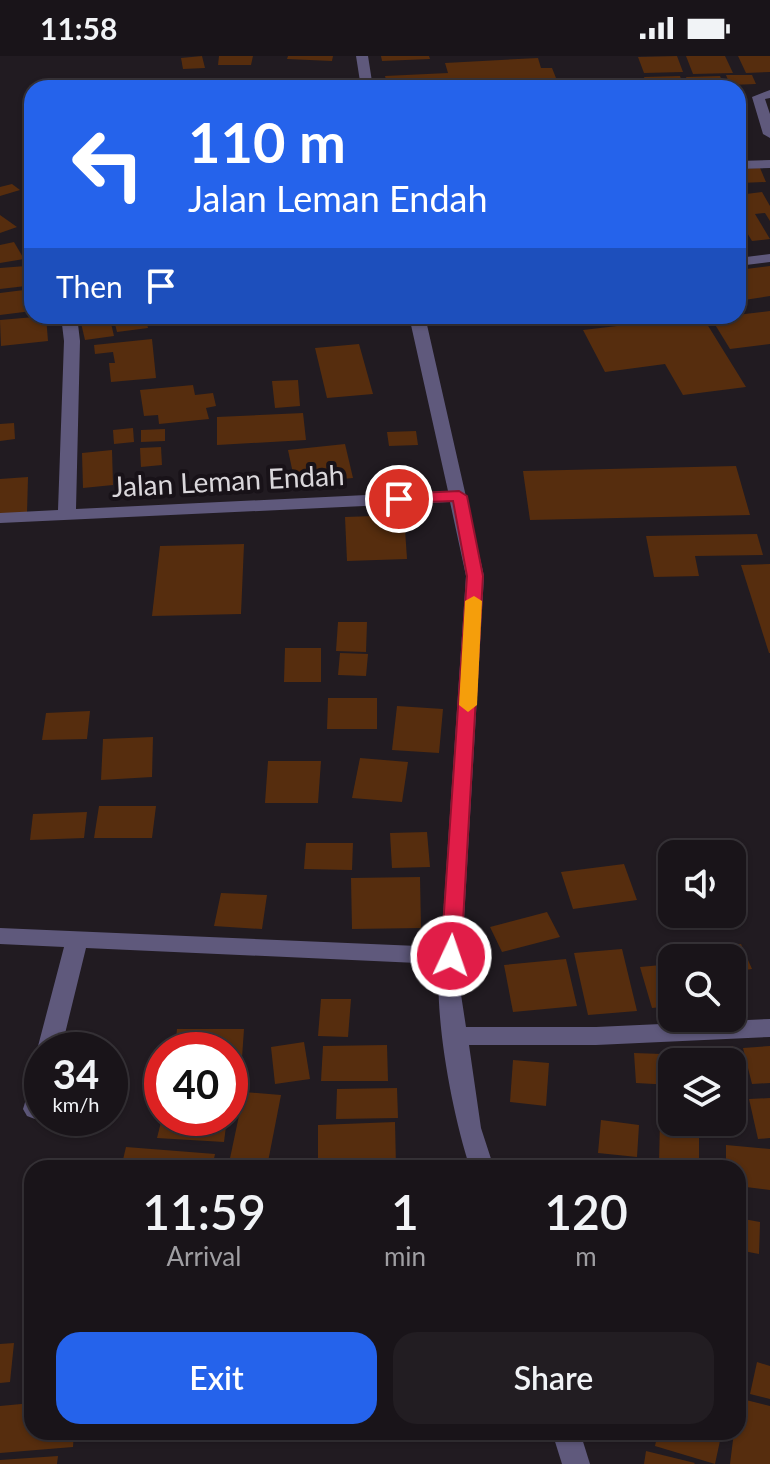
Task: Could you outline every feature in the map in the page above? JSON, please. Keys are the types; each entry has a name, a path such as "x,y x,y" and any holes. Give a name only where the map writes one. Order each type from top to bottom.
{"street":[{"path":"362,56 366,80"},
{"path":"770,94 758,97 758,107 770,134"},
{"path":"746,165 770,164"},
{"path":"746,261 770,258"},
{"path":"67,514 70,324"},
{"path":"419,324 475,576 449,988 469,1128 479,1160"},
{"name":"Jalan Leman Endah","path":"0,518 459,496"},
{"path":"0,936 451,956"},
{"path":"54,1032 77,939"},
{"path":"454,1036 596,1036 770,1028"},
{"path":"568,1440 576,1464"}],"building":[{"path":"202,56 205,68 183,69 181,58"},
{"path":"219,56 253,56 251,65 218,65"},
{"path":"288,56 333,56 332,61 287,59"},
{"path":"381,56 429,56 430,59 382,61"},
{"path":"677,56 683,72 644,73 638,57"},
{"path":"686,56 725,56 733,73 693,74"},
{"path":"738,56 770,56 770,72 746,73"},
{"path":"538,58 541,68 552,68 557,80 386,80 385,76 448,73 445,63"},
{"path":"726,75 752,75 756,84 746,84 746,80 728,80"},
{"path":"680,76 681,80 645,80 644,77"},
{"path":"720,76 722,80 687,80 686,77"},
{"path":"760,168 766,182 746,183 746,169"},
{"path":"12,184 20,190 0,196 0,187"},
{"path":"762,192 770,206 770,221 765,213 755,214 770,239 752,241 746,231 746,194"},
{"path":"0,215 17,227 0,233"},
{"path":"14,242 24,259 0,263 0,245"},
{"path":"24,266 24,286 0,289 0,268"},
{"path":"770,266 770,296 746,300 746,269"},
{"path":"24,290 24,312 0,315 0,293"},
{"path":"770,311 770,344 730,349 715,324 746,324 746,314"},
{"path":"24,318 24,324 47,324 48,341 1,346 0,320"},
{"path":"81,324 111,324 114,336 85,340"},
{"path":"115,324 147,324 148,328 117,332"},
{"path":"634,324 707,324 746,387 683,395 665,364 605,372 583,330"},
{"path":"152,339 156,378 111,382 109,363 115,363 113,352 95,354 94,345"},
{"path":"359,344 373,394 327,398 315,348"},
{"path":"298,380 300,406 275,408 272,381"},
{"path":"193,385 195,395 213,393 216,406 206,408 209,419 159,424 158,415 144,416 140,390"},
{"path":"303,413 306,440 217,445 217,417"},
{"path":"14,423 15,439 0,441 0,424"},
{"path":"133,428 134,442 114,444 113,430"},
{"path":"165,429 165,441 141,442 141,430"},
{"path":"416,431 418,445 389,446 387,432"},
{"path":"345,444 353,478 295,483 288,450"},
{"path":"161,447 162,465 141,467 140,448"},
{"path":"112,450 113,485 83,488 82,453"},
{"path":"736,466 750,515 530,520 523,471"},
{"path":"28,477 27,514 0,517 0,479"},
{"path":"404,515 407,559 347,561 345,517"},
{"path":"757,534 763,555 695,556 699,576 654,577 646,536"},
{"path":"244,544 241,614 152,616 160,546"},
{"path":"770,564 770,653 769,653 741,565"},
{"path":"338,622 367,622 366,652 336,651"},
{"path":"285,648 321,648 321,682 284,682"},
{"path":"340,653 368,654 366,676 338,675"},
{"path":"328,698 377,698 377,729 327,729"},
{"path":"397,706 443,709 439,753 392,750"},
{"path":"90,711 87,739 42,740 46,713"},
{"path":"153,737 152,777 101,780 103,739"},
{"path":"360,758 408,762 402,802 352,798"},
{"path":"268,761 321,761 318,803 265,803"},
{"path":"99,806 156,806 152,838 94,838"},
{"path":"87,812 84,838 30,840 33,814"},
{"path":"427,832 430,867 392,868 390,833"},
{"path":"306,843 353,843 352,870 304,869"},
{"path":"624,864 637,900 573,909 561,872"},
{"path":"420,877 421,928 352,929 351,878"},
{"path":"221,893 267,895 262,929 214,926"},
{"path":"547,912 560,937 502,952 490,927"},
{"path":"622,949 637,1011 588,1015 574,953"},
{"path":"746,955 752,969 746,970"},
{"path":"566,959 577,1006 513,1012 504,965"},
{"path":"658,965 658,1007 652,1008 640,967"},
{"path":"321,999 351,999 348,1037 318,1036"},
{"path":"177,1029 244,1029 244,1032 177,1032"},
{"path":"304,1042 310,1079 275,1084 271,1047"},
{"path":"387,1045 388,1081 321,1081 323,1046"},
{"path":"770,1046 770,1083 752,1084 746,1048 743,1048"},
{"path":"634,1053 658,1054 658,1084 636,1083"},
{"path":"513,1060 549,1063 546,1106 510,1102"},
{"path":"397,1088 398,1118 336,1119 337,1089"},
{"path":"248,1092 281,1095 268,1160 230,1160 235,1136 248,1136"},
{"path":"770,1098 770,1138 758,1139 749,1099"},
{"path":"601,1120 639,1125 637,1157 598,1153"},
{"path":"395,1122 396,1160 318,1160 318,1125"},
{"path":"158,1136 225,1136 224,1142"},
{"path":"660,1136 699,1136 699,1160 659,1160"},
{"path":"726,1145 770,1149 770,1190 746,1187 746,1160 726,1160"},
{"path":"126,1147 215,1154 214,1160 123,1160"},
{"path":"746,1219 760,1222 759,1254 746,1252"},
{"path":"14,1343 10,1382 0,1383 0,1344"},
{"path":"757,1362 770,1366 770,1399 750,1394"},
{"path":"746,1400 770,1406 770,1464 730,1464 733,1440 746,1440"},
{"path":"24,1404 24,1440 73,1440 73,1447 0,1453 0,1406"},
{"path":"656,1440 720,1440 715,1464 655,1446"},
{"path":"646,1451 695,1463 644,1464"},
{"path":"58,1456 57,1464 0,1464 0,1460"}],"slow traffic":[{"path":"468,705 474,601"}],"route":[{"path":"399,499 459,496 475,576 470,680 457,822 451,956"}]}
